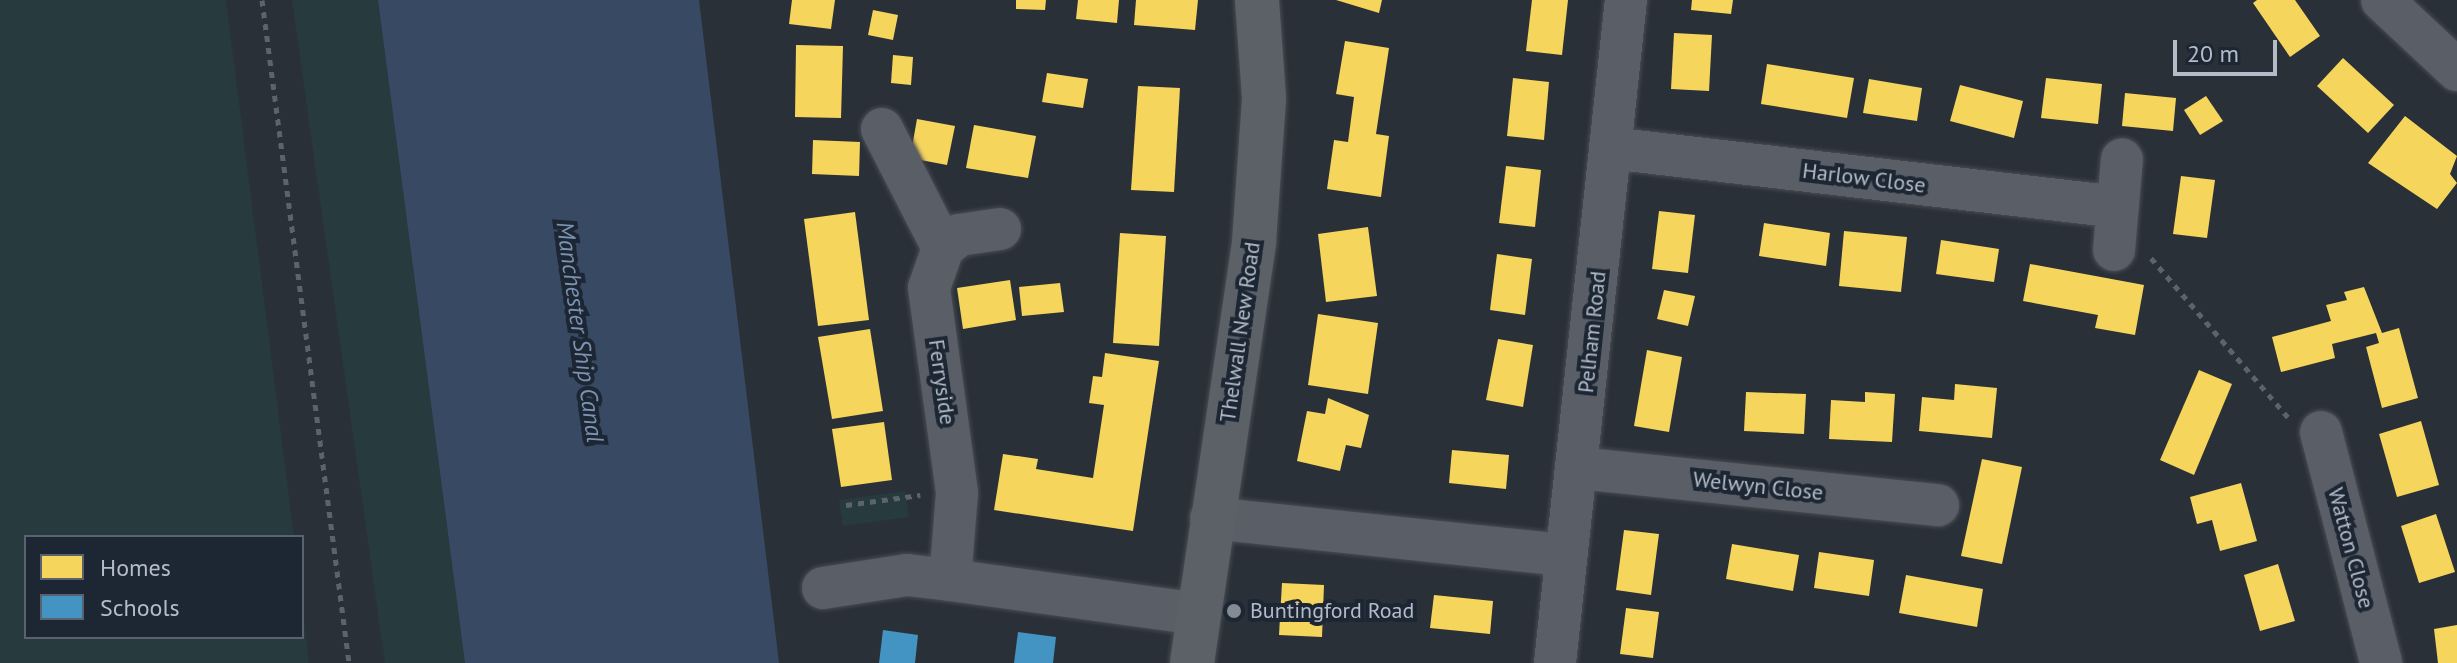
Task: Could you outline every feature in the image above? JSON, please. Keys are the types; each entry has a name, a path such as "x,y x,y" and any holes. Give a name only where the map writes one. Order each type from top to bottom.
{"main road":[{"name":"Thelwall New Road","path":"1192,663 1254,242 1264,98 1257,0"}],"street":[{"name":"Pelham Road","path":"1555,663 1626,0"},
{"path":"2382,0 2457,70"},
{"path":"882,129 943,248 959,235 1000,229"},
{"name":"Harlow Close","path":"1610,148 2118,207"},
{"path":"2114,250 2122,159"},
{"name":"Ferryside","path":"943,248 929,288 957,493 950,580"},
{"name":"Watton Close","path":"2321,432 2381,663"},
{"name":"Welwyn Close","path":"1578,468 1938,505"},
{"path":"1211,518 1565,555"},
{"path":"823,588 907,575 1198,614"}],"path":[{"path":"262,0 349,663"},
{"path":"2118,207 2145,251 2301,432 2321,432"},
{"path":"846,505 957,493"}],"green space":[{"path":"0,0 226,0 294,535 24,535 24,639 304,639 304,622 309,663 0,663"},
{"path":"292,0 378,0 465,663 385,663"},
{"path":"905,491 909,517 843,526 839,500"}],"water":[{"name":"Manchester Ship Canal","path":"378,0 699,0 779,663 465,663"}],"building: Homes":[{"path":"792,0 835,0 831,29 789,24"},
{"path":"1016,0 1046,0 1045,10 1016,9"},
{"path":"1078,0 1119,0 1117,23 1076,19"},
{"path":"1136,0 1198,0 1195,30 1134,25"},
{"path":"1336,0 1382,0 1379,13"},
{"path":"1532,0 1568,0 1562,55 1526,51"},
{"path":"1692,0 1733,0 1731,14 1691,10"},
{"path":"2257,0 2295,0 2320,36 2290,57 2253,3"},
{"path":"873,10 898,15 893,40 868,35"},
{"path":"1674,33 1712,35 1709,91 1671,89"},
{"path":"1345,41 1389,48 1376,134 1389,136 1381,197 1327,189 1334,140 1348,142 1354,97 1336,94"},
{"path":"796,45 843,46 841,118 795,117"},
{"path":"893,55 913,57 911,85 891,83"},
{"path":"2343,58 2394,105 2368,133 2317,86"},
{"path":"1767,64 1854,78 1847,118 1761,104"},
{"path":"1047,73 1088,79 1083,108 1042,102"},
{"path":"1513,78 1549,82 1544,140 1507,136"},
{"path":"2046,78 2102,84 2098,124 2041,118"},
{"path":"1869,79 1922,88 1917,121 1863,113"},
{"path":"1960,85 2023,101 2014,138 1950,121"},
{"path":"1138,86 1180,88 1174,192 1131,190"},
{"path":"2125,93 2176,98 2173,131 2122,126"},
{"path":"2206,96 2223,121 2200,135 2184,110"},
{"path":"2405,116 2457,156 2450,174 2457,183 2437,209 2368,163"},
{"path":"917,119 955,126 947,165 910,158"},
{"path":"974,125 1036,136 1028,178 966,168"},
{"path":"813,140 860,142 859,176 812,174"},
{"path":"1506,166 1541,170 1535,227 1499,223"},
{"path":"2181,176 2215,180 2207,238 2173,234"},
{"path":"1659,211 1695,215 1688,273 1652,269"},
{"path":"855,212 869,320 818,326 804,219"},
{"path":"1764,223 1830,233 1826,266 1759,256"},
{"path":"1368,227 1377,296 1326,302 1318,234"},
{"path":"1844,231 1907,237 1901,292 1839,286"},
{"path":"1120,233 1166,236 1159,346 1113,343"},
{"path":"1941,240 1999,249 1994,282 1936,274"},
{"path":"1497,254 1532,259 1525,315 1490,310"},
{"path":"2030,264 2144,285 2135,335 2095,328 2098,315 2023,301"},
{"path":"1010,280 1016,320 963,329 957,288"},
{"path":"1060,283 1064,312 1022,316 1019,287"},
{"path":"2364,287 2382,333 2399,328 2418,398 2382,408 2366,347 2379,343 2376,333 2332,344 2335,358 2281,372 2272,337 2331,321 2326,305 2347,300 2344,292"},
{"path":"1664,290 1695,296 1688,326 1657,319"},
{"path":"1318,314 1378,323 1368,394 1308,385"},
{"path":"870,329 883,411 832,419 818,337"},
{"path":"1498,339 1533,345 1523,407 1486,400"},
{"path":"1647,350 1682,357 1669,432 1634,426"},
{"path":"1105,353 1159,361 1133,531 994,510 1003,454 1038,459 1036,469 1093,478 1104,405 1089,403 1093,376 1102,377"},
{"path":"2199,370 2232,384 2194,475 2160,460"},
{"path":"1955,384 1997,388 1992,438 1919,431 1922,397 1954,400"},
{"path":"1746,392 1806,394 1804,434 1744,431"},
{"path":"1865,392 1895,394 1892,442 1829,439 1831,400 1865,402"},
{"path":"1328,398 1369,415 1361,448 1346,445 1340,471 1297,461 1307,411 1325,414"},
{"path":"2421,421 2439,485 2397,497 2379,434"},
{"path":"884,422 892,480 841,487 832,429"},
{"path":"1452,450 1509,455 1506,489 1449,483"},
{"path":"1982,459 2022,467 2002,564 1961,556"},
{"path":"2241,483 2257,541 2220,551 2212,520 2197,524 2190,497"},
{"path":"2436,514 2455,572 2419,583 2401,526"},
{"path":"1624,530 1659,534 1651,595 1616,590"},
{"path":"1732,544 1799,555 1793,591 1726,579"},
{"path":"1819,552 1874,560 1869,596 1814,588"},
{"path":"2278,564 2295,621 2260,631 2244,575"},
{"path":"1906,575 1983,589 1977,627 1899,613"},
{"path":"1282,583 1324,585 1322,637 1279,635"},
{"path":"1434,595 1493,601 1490,634 1430,628"},
{"path":"1626,608 1659,612 1653,658 1620,654"},
{"path":"2457,625 2457,663 2438,663 2434,629"}],"building: Schools":[{"path":"883,630 918,635 915,663 879,663"},
{"path":"1018,632 1056,637 1053,663 1014,663"}],"place":[{"name":"Buntingford Road","path":"1234,611"}]}
